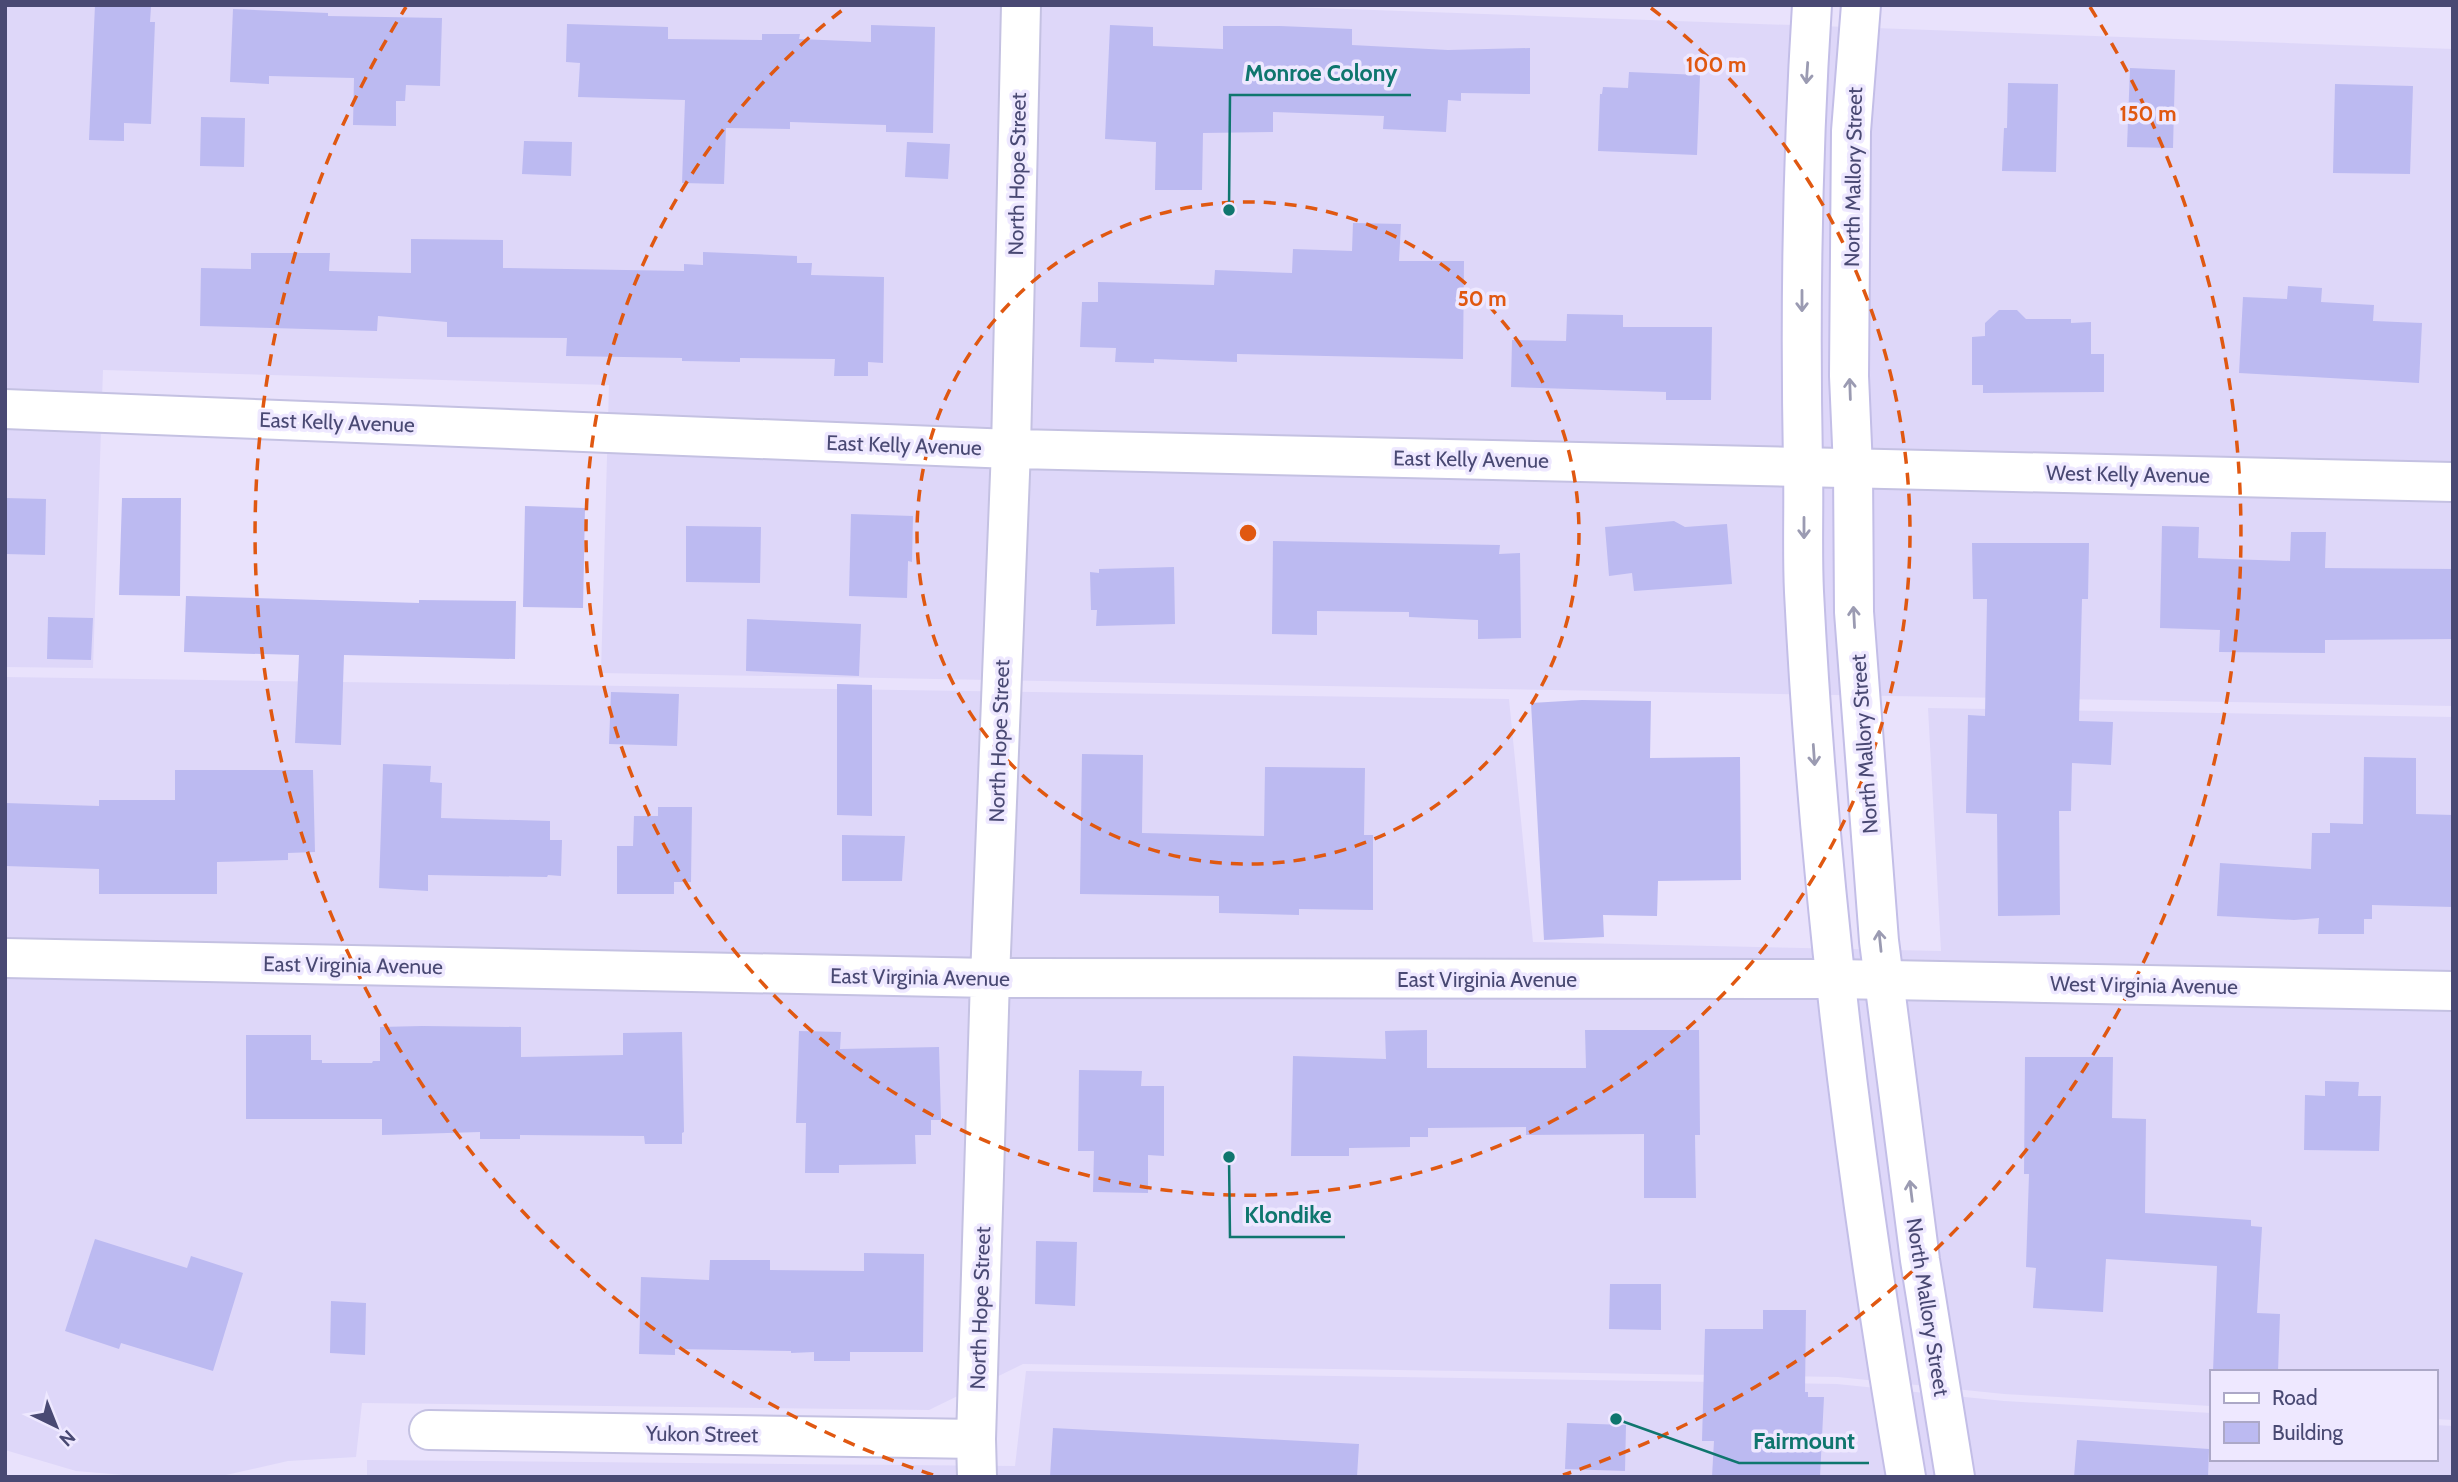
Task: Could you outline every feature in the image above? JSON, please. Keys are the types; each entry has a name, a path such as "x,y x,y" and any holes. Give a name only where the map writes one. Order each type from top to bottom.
{"street":[{"name":"North Hope Street","path":"977,1477 990,978 1011,449 1021,5"},
{"path":"1812,5 1805,109 1802,242 1804,588 1811,705 1835,979 1857,1164 1880,1325 1906,1477"},
{"name":"North Mallory Street","path":"1861,5 1851,131 1849,376 1854,612 1884,980 1920,1260 1955,1477"},
{"name":"East Kelly Avenue","path":"5,409 1011,449 1803,466"},
{"name":"West Kelly Avenue","path":"1803,466 2453,482"},
{"name":"East Virginia Avenue","path":"5,958 990,978 1835,979"},
{"name":"West Virginia Avenue","path":"1835,979 2453,991"},
{"name":"Yukon Street","path":"429,1430 976,1438"}],"shaded area":[{"path":"5,5 1237,5 2453,49 2453,706 601,673 609,385 103,370 93,668 5,667"},
{"path":"5,677 1509,699 1533,942 1941,951 1928,708 2453,717 2453,1420 2437,1419 2437,1370 2210,1370 2210,1406 2004,1394 1838,1377 1023,1364 929,1410 362,1403 356,1457 288,1461 217,1477 147,1477 76,1471 5,1450"},
{"path":"1026,1371 1837,1384 2004,1401 2210,1413 2210,1461 2437,1461 2437,1425 2453,1426 2453,1477 367,1477 367,1460 1015,1466"}],"building":[{"path":"95,5 151,7 150,22 155,22 151,124 124,123 124,141 89,140"},
{"path":"233,9 328,13 328,16 442,18 440,86 406,85 405,101 396,101 396,126 353,125 354,78 269,76 269,84 230,82"},
{"path":"567,24 668,27 668,39 762,40 762,34 800,34 799,39 871,42 871,25 935,27 933,133 886,132 886,125 790,122 790,129 726,128 724,184 682,183 685,100 578,97 580,63 566,62"},
{"path":"1110,25 1153,27 1153,46 1223,49 1223,26 1280,26 1352,29 1352,45 1448,50 1530,48 1530,94 1461,93 1461,101 1448,100 1446,132 1383,129 1384,116 1273,112 1273,132 1203,133 1202,190 1155,190 1156,142 1105,139"},
{"path":"2130,68 2175,70 2173,148 2127,147"},
{"path":"1629,72 1700,75 1697,155 1598,151 1600,94 1603,87 1628,88"},
{"path":"2008,83 2058,84 2056,172 2002,171"},
{"path":"2335,84 2413,86 2410,174 2333,173"},
{"path":"201,117 245,118 244,167 200,166"},
{"path":"524,141 572,142 571,176 522,174"},
{"path":"907,142 950,144 948,179 905,177"},
{"path":"1353,223 1401,224 1399,261 1464,261 1463,359 1237,354 1237,362 1154,359 1154,363 1115,362 1116,348 1080,347 1082,302 1098,302 1098,282 1214,285 1215,270 1292,273 1293,249 1352,251"},
{"path":"411,239 503,240 503,268 684,271 684,264 703,265 703,252 797,256 797,263 812,263 811,275 884,277 883,363 868,362 868,376 834,376 835,359 740,358 740,362 566,356 567,338 447,337 447,322 378,316 377,331 200,326 201,268 251,269 251,253 330,253 329,271 411,273"},
{"path":"2288,286 2322,288 2321,302 2374,305 2373,321 2422,323 2419,383 2239,373 2243,297 2287,299"},
{"path":"1999,310 2017,310 2026,319 2091,322 2091,354 2104,354 2104,392 1983,393 1983,385 1972,385 1972,337 1985,336 1985,323"},
{"path":"1567,314 1623,315 1623,327 1712,327 1711,400 1666,400 1666,392 1511,387 1512,340 1566,341"},
{"path":"5,498 46,499 45,555 5,554"},
{"path":"122,498 181,498 180,596 119,595"},
{"path":"525,506 585,508 583,608 523,607"},
{"path":"851,514 913,516 912,562 908,561 907,598 849,596"},
{"path":"1674,521 1685,527 1727,524 1732,584 1634,591 1632,573 1609,576 1605,527"},
{"path":"686,526 761,527 760,583 686,582"},
{"path":"2162,526 2199,527 2198,558 2290,561 2291,532 2326,532 2325,568 2453,569 2453,639 2325,640 2325,653 2219,652 2220,630 2160,628"},
{"path":"1273,541 1500,545 1499,554 1520,553 1521,638 1478,639 1478,620 1409,617 1409,612 1317,611 1317,635 1272,634"},
{"path":"1972,543 2089,543 2088,599 2082,599 2079,721 2113,722 2111,765 2072,763 2071,811 2059,811 2060,915 1998,916 1997,814 1966,813 1968,715 1985,716 1987,599 1973,599"},
{"path":"1174,567 1175,624 1096,626 1097,610 1091,610 1090,572 1099,573 1099,569"},
{"path":"186,596 419,603 419,600 516,601 515,659 344,655 341,745 295,743 299,655 184,652"},
{"path":"48,617 93,618 91,660 47,659"},
{"path":"747,619 861,624 859,676 746,671"},
{"path":"837,684 872,685 872,816 837,815"},
{"path":"611,692 679,694 677,746 609,744"},
{"path":"1582,700 1651,701 1650,758 1740,757 1741,880 1658,881 1657,916 1603,915 1604,937 1544,940 1531,703"},
{"path":"1082,754 1143,755 1142,833 1264,836 1265,767 1365,768 1364,835 1373,835 1373,910 1299,909 1299,915 1219,913 1219,896 1080,894"},
{"path":"2364,757 2416,758 2416,814 2453,815 2453,907 2372,905 2372,919 2364,919 2364,934 2318,934 2319,918 2294,920 2217,916 2220,863 2311,869 2312,833 2330,833 2330,823 2363,824"},
{"path":"383,764 431,766 430,782 442,783 441,818 550,821 550,840 562,840 561,876 428,875 428,891 379,888"},
{"path":"175,770 313,770 315,852 288,853 288,860 217,862 217,894 99,894 99,869 5,866 5,803 99,806 99,800 175,800"},
{"path":"658,807 692,807 691,882 674,882 674,894 617,894 617,846 633,846 634,816 658,816"},
{"path":"842,835 905,836 902,881 842,881"},
{"path":"380,1027 521,1027 521,1057 623,1055 623,1033 682,1032 682,1144 645,1144 644,1136 520,1135 520,1139 480,1139 480,1132 382,1135 382,1119 246,1119 246,1035 311,1035 311,1060 322,1060 322,1063 372,1063 380,1061"},
{"path":"1427,1030 1427,1068 1586,1068 1585,1030 1699,1030 1700,1135 1695,1135 1696,1198 1644,1198 1644,1134 1526,1135 1526,1127 1428,1128 1428,1137 1410,1137 1410,1147 1349,1148 1349,1156 1291,1156 1293,1056 1386,1059 1385,1031"},
{"path":"799,1031 841,1032 840,1049 939,1047 941,1120 931,1120 931,1135 915,1135 916,1164 839,1165 839,1173 805,1173 806,1123 796,1123"},
{"path":"2025,1057 2113,1057 2112,1118 2146,1119 2145,1213 2251,1220 2251,1226 2262,1227 2257,1313 2280,1314 2278,1370 2213,1370 2217,1266 2106,1259 2103,1312 2033,1308 2036,1268 2026,1267 2029,1174 2024,1174"},
{"path":"1079,1070 1142,1071 1141,1086 1164,1086 1164,1156 1148,1155 1148,1193 1093,1192 1094,1151 1078,1151"},
{"path":"2325,1081 2359,1082 2358,1096 2381,1096 2379,1151 2304,1150 2305,1095 2325,1096"},
{"path":"95,1239 187,1268 191,1256 243,1273 213,1371 121,1343 119,1349 65,1331"},
{"path":"1036,1241 1077,1242 1075,1306 1035,1304"},
{"path":"864,1253 924,1254 923,1352 850,1352 850,1361 814,1361 814,1352 791,1351 675,1349 675,1355 639,1354 641,1277 709,1280 710,1260 770,1260 770,1270 864,1271"},
{"path":"1610,1284 1661,1284 1661,1330 1609,1329"},
{"path":"331,1301 366,1303 365,1355 330,1353"},
{"path":"1763,1310 1806,1310 1805,1392 1808,1392 1808,1397 1824,1397 1820,1477 1712,1477 1714,1441 1702,1441 1705,1329 1763,1329"},
{"path":"1567,1423 1626,1425 1625,1471 1565,1469"},
{"path":"1053,1428 1359,1444 1357,1477 1050,1477"},
{"path":"2077,1440 2209,1449 2208,1477 2074,1477"}],"place":[{"name":"Monroe Colony","path":"1229,210"},
{"name":"Klondike","path":"1229,1157"},
{"name":"Fairmount","path":"1616,1419"}]}
